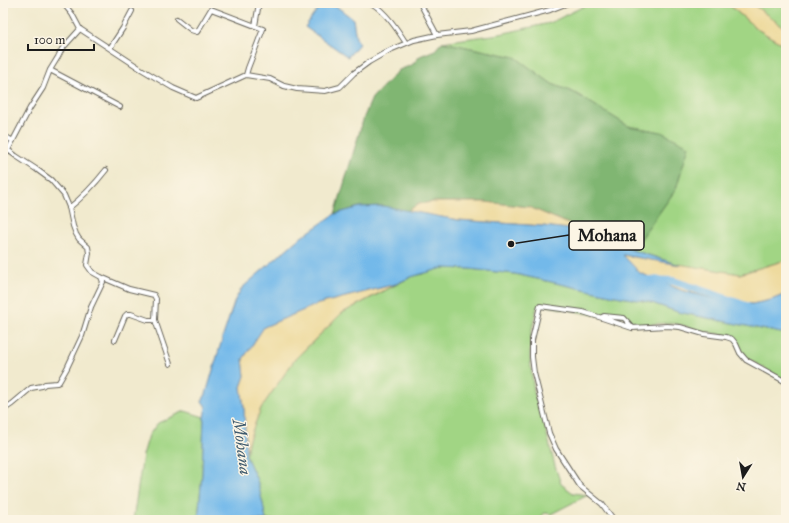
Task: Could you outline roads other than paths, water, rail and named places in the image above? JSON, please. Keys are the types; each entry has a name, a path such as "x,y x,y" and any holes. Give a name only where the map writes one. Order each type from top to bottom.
{"street":[{"path":"63,3 72,14 80,29 173,88 196,98 246,75 270,79 284,86 297,89 325,90 340,87 354,73 369,62 390,50 414,40 437,35 472,31 550,10 568,3"},
{"path":"255,26 259,3"},
{"path":"370,3 377,7 397,29 406,43"},
{"path":"420,3 437,35"},
{"path":"177,19 191,30 197,32 211,9 263,29 246,75"},
{"path":"110,48 132,11"},
{"path":"3,158 30,108 43,88 50,70 62,49 80,29"},
{"path":"50,70 120,107"},
{"path":"3,135 13,141"},
{"path":"8,150 51,180 64,195 76,234 88,247 89,253 87,265 92,272 129,289 154,295 156,299 155,320 170,364"},
{"path":"69,208 83,196 106,170"},
{"path":"3,411 31,388 59,382 82,336 91,307 103,282 101,277"},
{"path":"614,520 602,504 580,486 556,449 549,433 534,373 532,357 532,340 540,306 583,312 633,328 667,326 680,327 704,334 726,337 732,339 746,360 786,382"},
{"path":"115,340 125,316 128,314 148,320 155,320"},
{"path":"602,318 604,316 624,318 633,328"}],"water":[{"path":"322,3 332,3 353,19 356,38 359,44 348,57 305,27"},
{"path":"383,206 458,220 543,226 585,231 632,250 680,265 623,255 640,273 683,291 725,301 752,304 771,300 786,294 786,334 678,312 649,302 515,274 469,269 443,268 411,277 396,284 318,304 264,327 243,359 245,376 241,387 244,408 246,456 257,480 266,520 198,520 202,474 204,417 206,407 202,401 206,394 235,300 242,288 297,240 335,214 360,207"}],"waterway":[{"name":"Mohana","path":"648,280 673,281 746,306"}],"place":[{"name":"Mohana","path":"511,244"}]}
